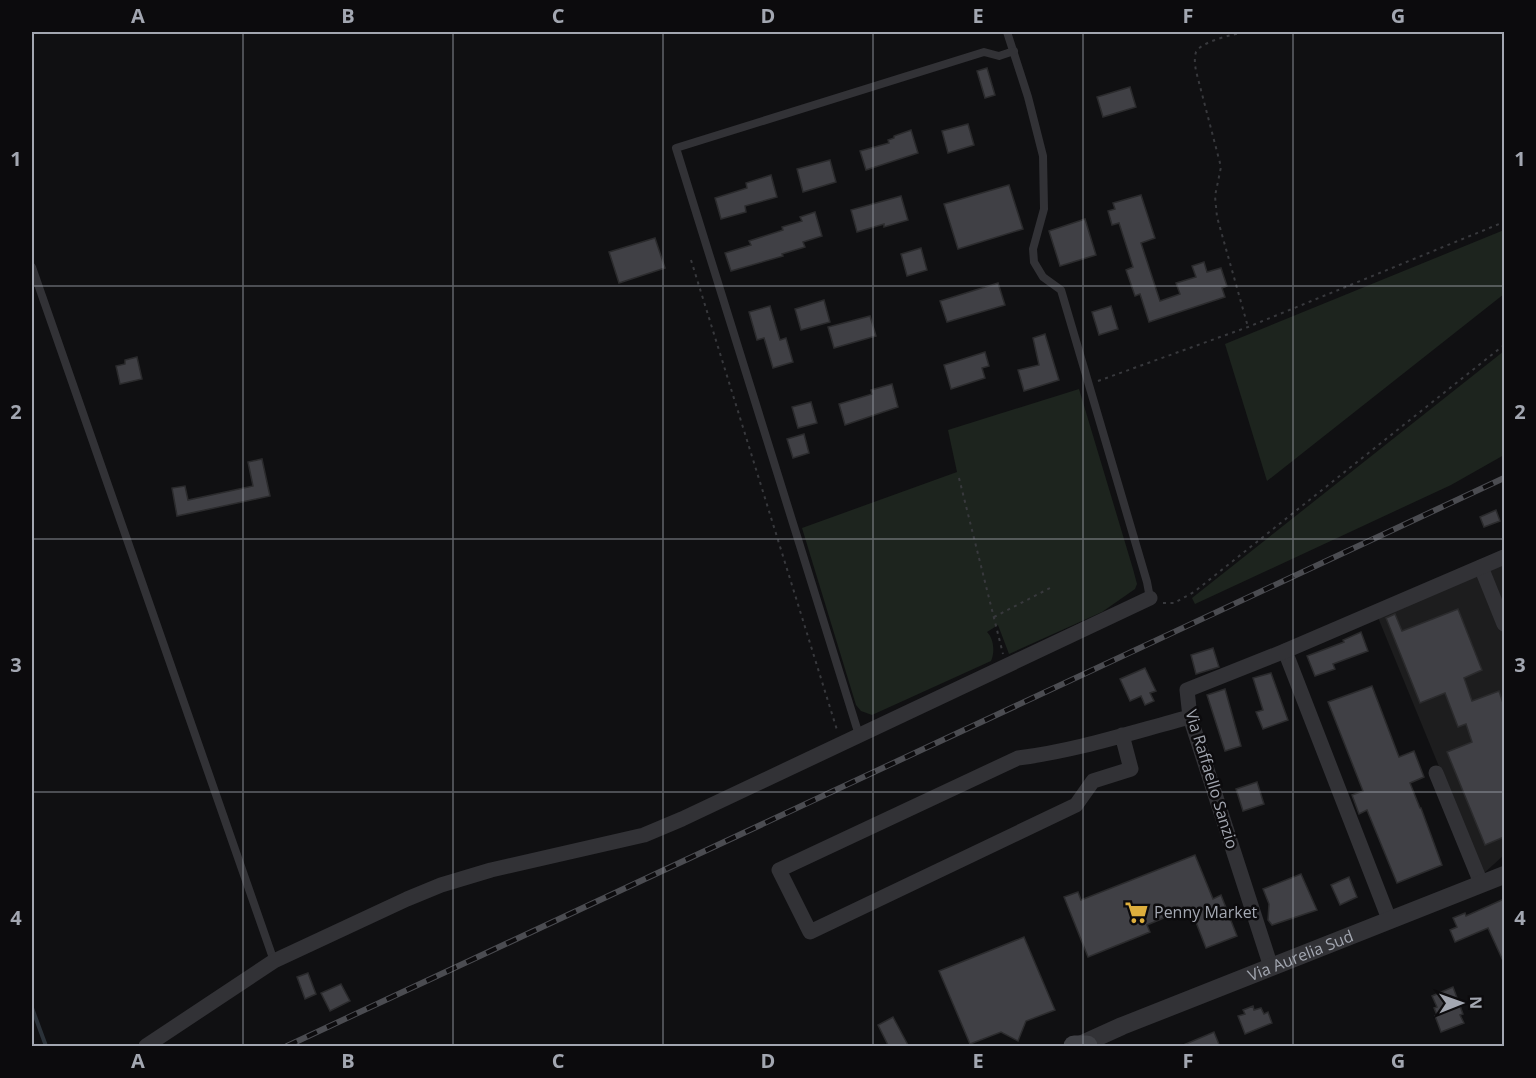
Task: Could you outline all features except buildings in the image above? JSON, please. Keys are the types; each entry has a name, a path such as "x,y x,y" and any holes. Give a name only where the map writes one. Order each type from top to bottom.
{"street":[{"name":"Via Raffaello Sanzio","path":"1271,967 1190,717 1187,690 1285,651 1504,557"},
{"path":"1481,567 1504,624"},
{"path":"146,1047 274,961 441,885 491,870 644,835 1150,598"},
{"path":"1285,651 1389,920"},
{"path":"1122,735 1131,769 1093,781 1076,805 810,932 780,870 1018,758 1051,754 1122,735 1190,717"},
{"path":"1436,773 1481,883"},
{"name":"Via Aurelia Sud","path":"1481,883 1504,868"},
{"name":"Via Aurelia Sud","path":"1080,1046 1122,1026 1504,874"},
{"name":"Via Aurelia Sud","path":"1104,1047 1110,1036 1122,1026"}],"lane":[{"path":"1008,32 1043,156 1044,209 1033,249 1034,262 1043,277 1061,290 1150,598"},
{"path":"859,735 676,148 984,52 999,56 1014,51"},
{"path":"32,267 274,961"}],"path":[{"path":"1244,32 1205,44 1197,51 1195,59 1196,71 1221,167 1215,195 1217,217 1248,327"},
{"path":"1089,384 1248,327 1504,222"},
{"path":"691,260 841,743"},
{"path":"1150,598 1167,604 1174,603 1194,592 1504,345"},
{"path":"959,478 1006,665"},
{"path":"994,617 1052,587"}],"shaded area":[{"path":"1504,230 1504,294 1267,481 1225,344"},
{"path":"1504,351 1504,455 1451,485 1195,604 1192,598"},
{"path":"1079,389 1133,569 1137,584 1135,589 1102,612 1009,654 998,625 987,632 993,646 991,661 872,715 861,711 856,705 802,528 957,472 948,430"},
{"path":"1504,562 1504,855 1483,874 1377,615"}],"waterway":[{"path":"32,1008 46,1046"}],"railway":[{"path":"287,1046 1504,478"}],"place":[{"name":"Penny Market","path":"1136,912"}]}
